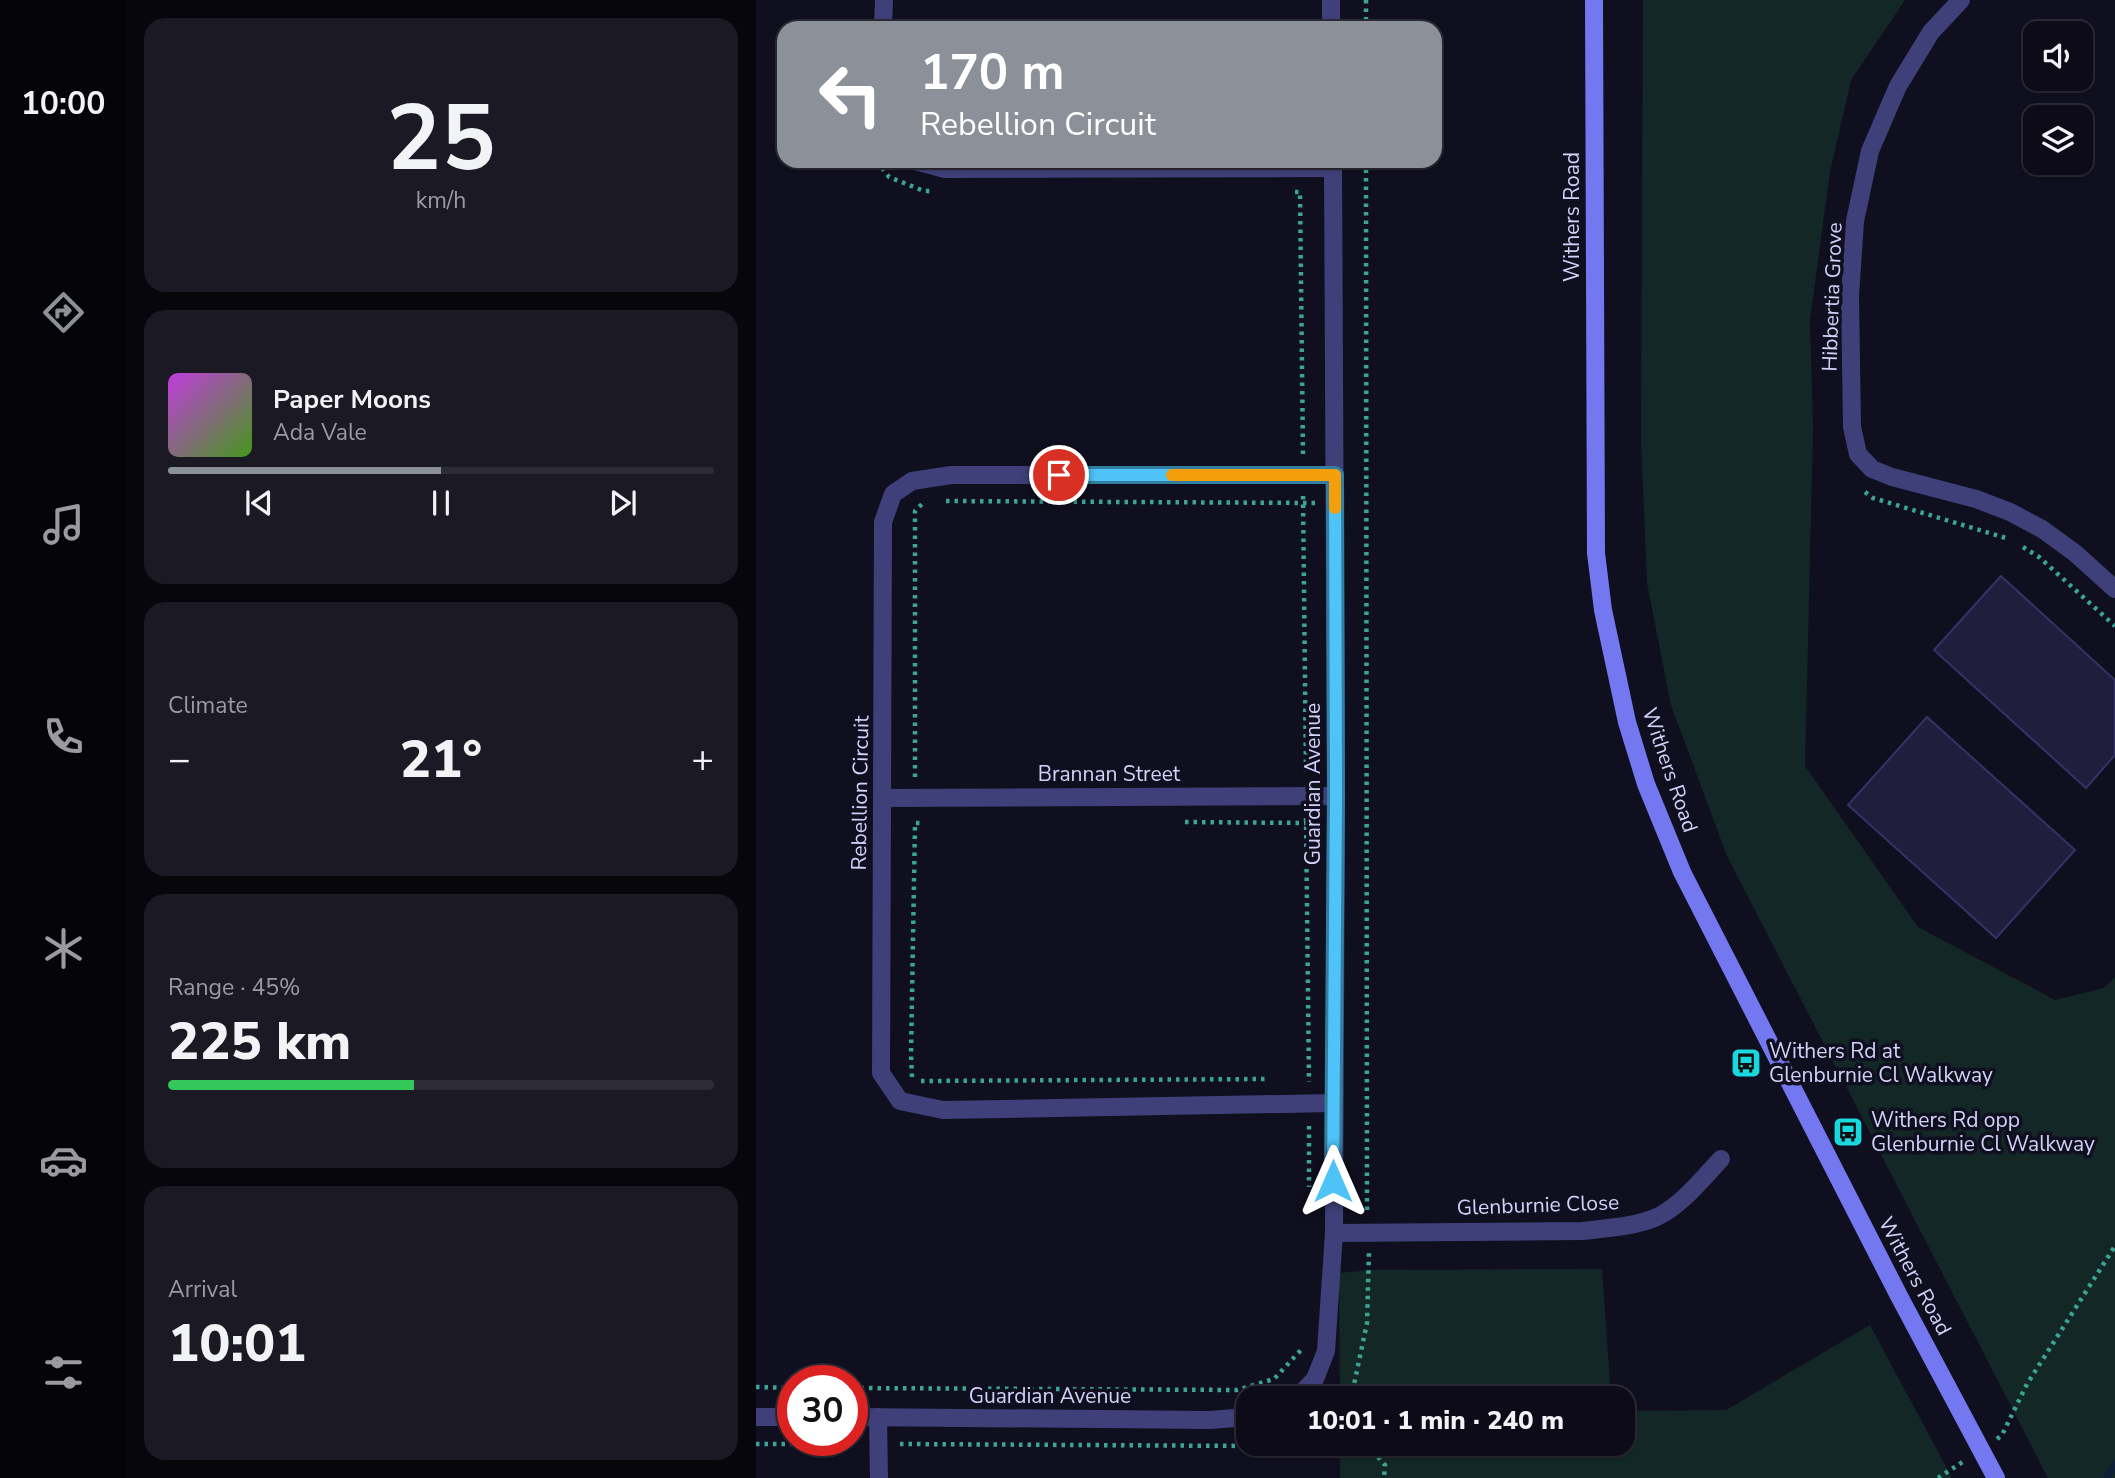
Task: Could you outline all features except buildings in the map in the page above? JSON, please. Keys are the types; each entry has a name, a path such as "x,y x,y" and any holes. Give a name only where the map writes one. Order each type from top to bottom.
{"main road":[{"name":"Withers Road","path":"1594,0 1596,553 1603,610 1628,722 1646,785 1682,872 1899,1296 1996,1478"}],"street":[{"path":"883,21 884,0"},
{"path":"1331,0 1331,21"},
{"name":"Hibbertia Grove","path":"1961,0 1931,32 1898,86 1870,151 1855,221 1850,296 1852,427 1858,454 1872,469 1892,477 1976,499 2010,512 2042,529 2075,553 2115,590"},
{"path":"941,168 1023,168"},
{"name":"Guardian Avenue","path":"1308,1386 1315,1379 1326,1351 1334,1233 1336,796 1333,168"},
{"name":"Rebellion Circuit","path":"1333,1103 943,1110 901,1101 881,1073 883,522 893,494 912,481 951,475 1335,475"},
{"name":"Brannan Street","path":"882,798 1336,796"},
{"name":"Glenburnie Close","path":"1334,1233 1582,1231 1623,1227 1657,1217 1682,1199 1721,1159"},
{"path":"756,1417 777,1417"},
{"name":"Guardian Avenue","path":"868,1417 1210,1420 1236,1418"},
{"path":"878,1417 879,1478"}],"path":[{"path":"1366,0 1366,21"},
{"path":"1354,1386 1367,1324 1370,1270 1366,1199 1366,168"},
{"path":"1300,192 1309,1188"},
{"path":"1862,490 1873,498 2012,540"},
{"path":"925,501 915,511 913,1081 1270,1079"},
{"path":"939,501 1366,503"},
{"path":"2021,545 2039,557 2115,626"},
{"path":"915,823 925,822"},
{"path":"1182,822 1307,822"},
{"path":"1296,1082 1308,1083"},
{"path":"2002,1435 2027,1384 2115,1246"},
{"path":"868,1388 1237,1390 1275,1379 1304,1346"},
{"path":"756,1387 777,1388"},
{"path":"756,1444 1236,1446"},
{"path":"1377,1456 1385,1465 1384,1478"},
{"path":"1938,1478 1957,1466"}],"green space":[{"path":"1643,0 1905,0 1851,80 1830,172 1810,319 1813,430 1805,766 1918,927 2055,1000 2104,988 2115,977 2115,1478 2048,1478 1727,856 1671,705 1647,583 1641,440"},
{"path":"1602,1269 1610,1386 1340,1386 1339,1273 1370,1270"},
{"path":"1870,1325 1952,1478 1340,1478 1340,1456 1635,1456 1635,1411 1726,1410"}],"waterway":[{"path":"2107,1478 2115,1465"}],"slow traffic":[{"path":"1172,475 1335,475 1335,508"}],"place":[{"name":"Withers Rd at Glenburnie Cl Walkway","path":"1746,1063"},
{"name":"Withers Rd opp Glenburnie Cl Walkway","path":"1848,1132"}],"route":[{"path":"1059,475 1335,475 1333,1181"}]}
